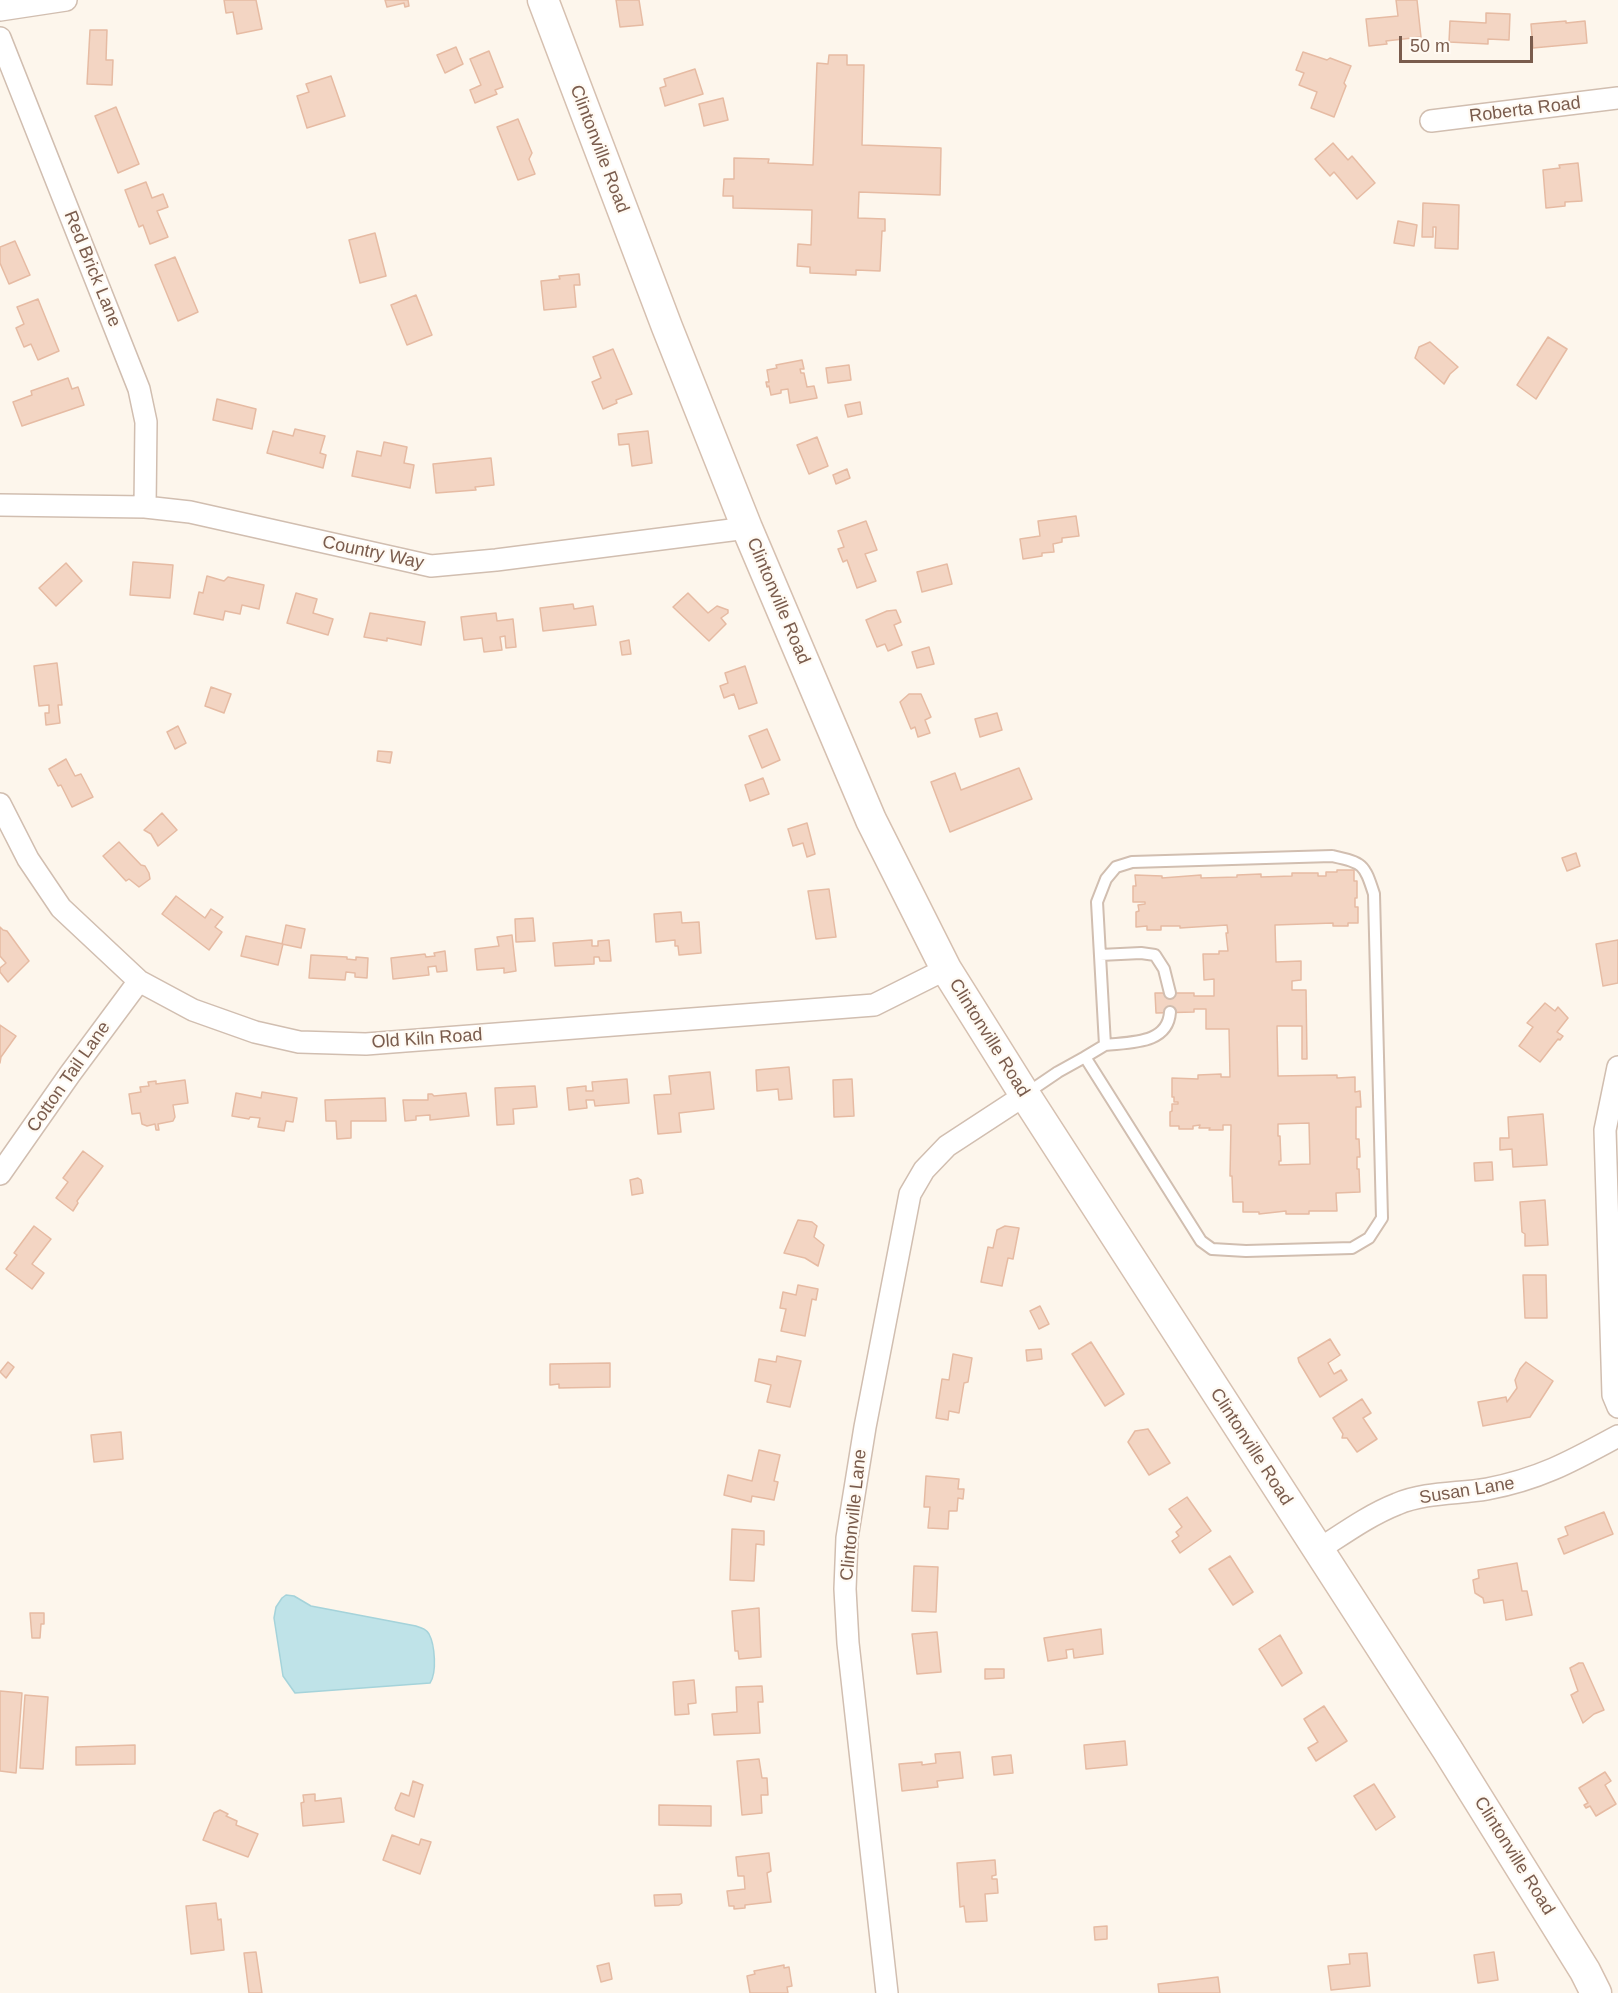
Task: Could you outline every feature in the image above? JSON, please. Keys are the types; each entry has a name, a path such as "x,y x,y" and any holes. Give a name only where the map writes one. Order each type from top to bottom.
{"main road":[{"name":"Clintonville Road","path":"543,0 613,187 747,528 871,820 946,969 1024,1095 1447,1749 1585,1971 1596,1993"}],"street":[{"path":"0,10 66,0"},
{"name":"Red Brick Lane","path":"0,38 139,389 146,422 145,507"},
{"name":"Roberta Road","path":"1431,121 1618,98"},
{"name":"Country Way","path":"0,505 145,507 190,512 431,566 496,560 747,528"},
{"name":"Old Kiln Road","path":"0,804 28,859 61,908 139,981 193,1010 255,1032 299,1042 366,1044 874,1005 946,969"},
{"name":"Cotton Tail Lane","path":"0,1174 139,981"},
{"path":"1618,1066 1605,1130 1613,1395 1618,1407"},
{"name":"Clintonville Lane","path":"886,1993 848,1643 845,1589 847,1538 856,1475 910,1194 924,1170 947,1146 1024,1095"},
{"name":"Susan Lane","path":"1318,1550 1396,1504 1523,1481 1560,1468 1618,1436"}],"lane":[{"path":"1085,1057 1201,1241 1212,1249 1246,1251 1352,1248 1369,1238 1382,1218 1374,894 1367,871 1356,862 1332,856 1132,862 1116,867 1106,879 1097,902 1105,1045"},
{"path":"1100,956 1141,953 1155,956 1164,969 1170,993"},
{"path":"1024,1095 1105,1045 1145,1040 1162,1033 1169,1024 1170,1012"}],"water":[{"path":"286,1595 294,1596 311,1606 416,1626 425,1630 429,1634 434,1652 434,1673 430,1683 295,1693 283,1676 274,1618 276,1607"}],"building":[{"path":"224,0 256,0 262,29 237,34 233,12 226,13"},
{"path":"385,0 408,0 409,6 405,7 404,3 387,7"},
{"path":"616,0 639,0 643,25 620,27"},
{"path":"1396,0 1417,0 1421,37 1386,41 1387,44 1369,46 1366,19 1398,16"},
{"path":"1486,13 1510,14 1509,40 1488,39 1488,44 1449,42 1450,21 1486,23"},
{"path":"1566,21 1566,23 1585,21 1587,43 1533,48 1531,24"},
{"path":"90,30 107,30 106,60 113,60 112,85 87,84"},
{"path":"456,47 463,64 445,73 437,55"},
{"path":"489,51 503,87 495,90 497,94 475,103 470,90 481,85 470,59"},
{"path":"1303,52 1351,66 1334,117 1311,108 1317,92 1299,85 1304,73 1296,70"},
{"path":"829,55 847,55 847,65 864,65 862,145 941,148 940,195 859,192 858,218 885,219 885,231 882,231 880,271 856,270 856,275 810,273 810,267 797,266 798,244 811,245 812,210 733,208 733,196 723,196 724,179 734,179 734,158 769,159 768,163 813,165 817,63 828,64"},
{"path":"695,69 703,94 665,106 660,88 666,86 664,79"},
{"path":"331,76 345,116 307,128 297,96 309,92 306,84"},
{"path":"723,98 728,120 704,126 699,104"},
{"path":"116,107 139,164 118,173 95,116"},
{"path":"518,119 532,153 529,159 535,174 518,180 497,127"},
{"path":"1333,143 1348,160 1352,156 1375,183 1357,199 1334,172 1330,176 1315,159"},
{"path":"1578,163 1582,201 1565,202 1565,206 1546,208 1543,170"},
{"path":"146,182 152,198 163,194 168,207 157,211 168,237 150,244 143,225 139,227 125,190"},
{"path":"1423,203 1459,205 1458,249 1435,248 1436,227 1433,227 1433,237 1422,237"},
{"path":"1398,221 1417,225 1414,246 1394,243"},
{"path":"375,233 386,276 360,283 349,240"},
{"path":"15,241 30,275 9,284 0,263 0,247"},
{"path":"175,257 198,312 178,321 155,265"},
{"path":"579,274 580,285 574,285 576,307 544,310 541,281"},
{"path":"416,295 432,335 407,345 391,305"},
{"path":"38,299 59,351 38,360 31,344 24,347 16,328 24,324 17,307"},
{"path":"1548,337 1567,349 1536,399 1517,385"},
{"path":"1430,342 1458,367 1444,384 1415,358 1419,347"},
{"path":"613,349 632,394 616,400 617,403 603,409 592,382 601,378 593,357"},
{"path":"802,360 804,369 800,369 801,373 804,373 807,387 814,386 817,398 790,403 788,389 771,395 766,382 769,382 767,370 777,368 776,365"},
{"path":"849,365 851,380 828,383 826,368"},
{"path":"68,378 72,389 78,387 84,405 22,426 13,402 32,395 31,391"},
{"path":"217,399 256,409 252,429 213,420"},
{"path":"860,402 862,414 848,417 845,405"},
{"path":"295,429 325,436 320,453 326,455 323,468 267,453 273,431 293,436"},
{"path":"648,431 652,463 632,466 629,444 619,445 618,434"},
{"path":"817,437 828,466 809,474 797,445"},
{"path":"384,442 407,447 404,463 414,465 410,488 352,476 357,451 381,456"},
{"path":"491,458 494,485 475,487 476,490 436,493 433,464"},
{"path":"847,469 850,478 836,484 833,475"},
{"path":"1076,516 1079,536 1062,538 1062,542 1053,544 1054,552 1023,559 1020,539 1040,536 1038,521"},
{"path":"866,521 877,550 865,554 876,581 857,588 847,560 843,562 838,549 844,547 838,531"},
{"path":"133,562 173,565 170,598 130,595"},
{"path":"66,563 82,581 56,606 39,588"},
{"path":"947,564 952,584 922,592 917,572"},
{"path":"207,576 224,581 228,577 264,585 259,609 242,605 240,614 225,611 223,620 194,614 199,592 203,593"},
{"path":"296,593 317,599 313,613 333,619 328,635 287,623"},
{"path":"688,593 708,613 717,606 728,610 728,613 721,618 726,624 709,641 673,607"},
{"path":"573,604 574,609 593,606 596,625 543,631 540,608"},
{"path":"896,610 901,622 894,625 902,645 888,651 885,644 877,647 866,620 887,611"},
{"path":"370,613 425,622 421,645 387,638 387,641 364,637"},
{"path":"496,613 497,621 513,619 516,647 506,648 505,636 500,637 502,650 484,652 482,638 464,640 461,617"},
{"path":"629,640 631,654 622,655 620,642"},
{"path":"929,647 934,664 917,668 912,652"},
{"path":"57,663 62,705 58,705 60,723 46,725 45,713 49,713 49,705 39,706 34,666"},
{"path":"745,666 757,703 739,709 734,694 724,698 720,686 728,683 725,673"},
{"path":"211,687 231,694 224,713 205,706"},
{"path":"909,694 921,694 931,717 925,720 930,733 918,737 915,727 911,729 900,702"},
{"path":"997,713 1002,730 980,737 975,719"},
{"path":"178,726 186,743 175,749 167,732"},
{"path":"767,729 780,760 762,768 749,736"},
{"path":"378,751 392,752 390,763 377,761"},
{"path":"66,759 75,776 81,774 93,797 72,807 61,785 58,786 49,769"},
{"path":"1019,768 1032,799 950,832 931,782 955,773 961,790"},
{"path":"763,778 769,794 750,801 745,785"},
{"path":"162,813 177,830 158,846 151,834 144,830"},
{"path":"807,823 815,854 807,857 803,843 793,846 788,829"},
{"path":"119,842 141,865 145,866 149,873 150,879 139,887 129,879 126,881 103,856"},
{"path":"1576,853 1580,866 1567,871 1562,858"},
{"path":"1337,870 1354,870 1354,881 1357,881 1355,907 1358,907 1358,923 1348,923 1348,926 1333,926 1333,923 1275,925 1276,962 1301,961 1301,980 1292,981 1292,990 1306,990 1307,1059 1302,1059 1302,1026 1277,1026 1278,1076 1355,1077 1355,1092 1360,1091 1361,1107 1356,1107 1356,1139 1359,1139 1360,1157 1357,1157 1357,1169 1359,1169 1360,1192 1336,1193 1337,1211 1309,1211 1309,1214 1286,1214 1286,1211 1259,1214 1259,1212 1243,1212 1243,1202 1233,1202 1232,1176 1230,1176 1231,1125 1223,1125 1223,1130 1199,1128 1200,1125 1193,1126 1193,1129 1179,1129 1179,1126 1170,1126 1172,1104 1178,1104 1172,1097 1172,1078 1198,1079 1198,1075 1221,1074 1221,1077 1230,1077 1229,1029 1206,1029 1206,1009 1194,1009 1194,1012 1156,1013 1155,993 1194,993 1194,996 1214,996 1214,979 1204,980 1203,954 1219,954 1219,951 1228,951 1227,925 1180,928 1180,926 1161,926 1161,930 1147,930 1147,926 1136,927 1138,905 1145,904 1145,902 1133,902 1133,886 1136,886 1135,875 1162,876 1162,878 1201,875 1201,878 1261,874 1261,877 1292,876 1292,873 1318,873 1318,876 1326,876 1326,872 1337,872","holes":["1309,1123 1310,1164 1279,1165 1281,1161 1278,1124"]},
{"path":"829,889 836,937 816,939 808,891"},
{"path":"176,896 205,918 211,909 223,917 215,927 222,932 209,950 162,914"},
{"path":"681,912 682,923 699,922 701,953 679,955 675,940 656,942 654,914"},
{"path":"533,918 535,941 516,942 515,919"},
{"path":"286,925 305,929 301,948 282,944"},
{"path":"0,927 7,931 29,961 8,982 0,972 0,968 6,963 0,956"},
{"path":"512,935 516,971 504,973 504,968 477,970 475,949 499,946 497,937"},
{"path":"246,936 283,944 278,965 241,956"},
{"path":"592,940 592,946 598,946 598,941 609,940 611,961 600,961 599,957 594,957 594,964 555,966 553,943"},
{"path":"1618,940 1618,983 1603,986 1596,944"},
{"path":"445,951 447,971 437,972 436,966 428,967 429,975 393,979 391,958 425,954 426,957 435,956 434,953"},
{"path":"311,955 347,957 347,959 356,960 356,957 368,958 367,978 355,977 355,973 346,972 345,980 309,978"},
{"path":"1545,1003 1555,1011 1558,1007 1568,1018 1557,1032 1563,1036 1540,1062 1519,1046 1533,1027 1527,1023"},
{"path":"0,1025 16,1036 1,1057 0,1063"},
{"path":"789,1067 792,1099 779,1100 778,1089 757,1091 756,1070"},
{"path":"710,1072 714,1109 679,1113 681,1132 658,1134 654,1095 671,1094 669,1076"},
{"path":"627,1079 629,1103 595,1106 594,1100 586,1100 587,1108 569,1110 567,1088 586,1086 586,1091 593,1091 592,1082"},
{"path":"852,1079 854,1116 834,1117 833,1080"},
{"path":"185,1080 188,1103 173,1105 175,1117 173,1121 158,1124 159,1130 156,1130 155,1124 147,1126 142,1124 140,1113 132,1114 129,1094 141,1092 140,1087 149,1086 148,1082 156,1081 156,1084"},
{"path":"535,1086 537,1107 513,1109 514,1124 497,1125 495,1088"},
{"path":"262,1092 297,1098 293,1122 286,1121 284,1131 258,1127 260,1118 232,1116 236,1093 261,1098"},
{"path":"466,1093 469,1116 430,1120 430,1115 416,1116 416,1120 405,1121 403,1100 428,1100 428,1094 434,1096"},
{"path":"385,1098 386,1121 351,1121 351,1138 337,1139 336,1121 326,1121 325,1100"},
{"path":"1543,1114 1547,1165 1513,1167 1512,1149 1500,1150 1500,1138 1509,1138 1508,1117"},
{"path":"83,1151 103,1166 77,1201 73,1211 56,1198 68,1182 63,1178"},
{"path":"1492,1162 1493,1180 1475,1181 1474,1163"},
{"path":"638,1178 641,1180 643,1193 632,1195 630,1180"},
{"path":"1545,1200 1548,1245 1525,1246 1520,1202"},
{"path":"798,1220 812,1222 817,1226 814,1237 824,1245 818,1266 805,1258 784,1253"},
{"path":"34,1226 51,1239 32,1264 44,1273 32,1289 6,1269 17,1255 14,1253"},
{"path":"1005,1226 1019,1228 1013,1259 1008,1258 1002,1286 981,1282 988,1247 993,1248 997,1230"},
{"path":"1523,1275 1546,1275 1547,1318 1525,1318"},
{"path":"798,1285 818,1289 816,1300 812,1299 805,1336 781,1331 786,1309 780,1308 783,1292 796,1295"},
{"path":"1040,1306 1049,1324 1039,1329 1030,1311"},
{"path":"1330,1339 1340,1355 1328,1363 1334,1374 1341,1370 1347,1380 1320,1397 1298,1358"},
{"path":"1091,1342 1124,1394 1105,1406 1072,1354"},
{"path":"1041,1349 1042,1359 1027,1361 1026,1350"},
{"path":"953,1354 972,1358 968,1382 964,1383 959,1413 949,1411 948,1420 936,1418 942,1379 949,1380"},
{"path":"777,1356 801,1361 790,1407 767,1402 771,1385 755,1381 759,1359 776,1362"},
{"path":"8,1362 14,1367 6,1378 0,1372"},
{"path":"1526,1362 1553,1381 1530,1417 1483,1426 1478,1402 1506,1397 1507,1402 1517,1388 1515,1380"},
{"path":"610,1363 610,1387 559,1388 559,1384 550,1385 550,1364"},
{"path":"1362,1399 1371,1413 1363,1418 1377,1439 1357,1452 1347,1438 1342,1438 1343,1434 1333,1418"},
{"path":"1148,1429 1170,1463 1149,1475 1128,1442 1135,1431"},
{"path":"121,1432 123,1459 94,1462 91,1435"},
{"path":"759,1450 780,1455 774,1481 778,1482 774,1500 752,1496 751,1502 724,1495 728,1475 752,1481"},
{"path":"926,1476 959,1479 958,1489 964,1489 963,1499 958,1498 957,1511 949,1511 948,1529 928,1528 930,1507 924,1507"},
{"path":"1187,1497 1211,1531 1180,1553 1172,1541 1179,1536 1176,1532 1182,1527 1169,1509"},
{"path":"1604,1512 1613,1534 1564,1554 1558,1539 1568,1535 1565,1527"},
{"path":"732,1529 764,1531 764,1545 756,1544 754,1581 730,1580"},
{"path":"1230,1556 1253,1592 1233,1605 1209,1569"},
{"path":"1517,1563 1522,1591 1527,1591 1532,1615 1506,1620 1503,1600 1484,1603 1483,1598 1475,1593 1473,1580 1479,1578 1478,1570"},
{"path":"914,1566 938,1567 936,1612 912,1611"},
{"path":"759,1608 761,1657 739,1659 738,1651 735,1651 732,1611"},
{"path":"30,1613 44,1613 40,1638 32,1638"},
{"path":"1101,1629 1103,1654 1074,1658 1073,1649 1066,1650 1067,1658 1048,1661 1044,1638"},
{"path":"937,1632 941,1672 917,1674 912,1634"},
{"path":"1280,1635 1302,1673 1282,1686 1259,1649"},
{"path":"1583,1663 1604,1710 1594,1714 1583,1723 1571,1695 1578,1691 1570,1668"},
{"path":"985,1669 1004,1669 1004,1678 985,1679"},
{"path":"694,1680 696,1703 688,1704 689,1714 675,1715 673,1682"},
{"path":"762,1686 763,1702 758,1702 760,1733 714,1735 712,1714 737,1712 736,1687"},
{"path":"0,1691 22,1693 16,1773 0,1771"},
{"path":"25,1695 48,1697 43,1769 20,1768"},
{"path":"1324,1706 1347,1741 1316,1761 1308,1748 1318,1742 1304,1719"},
{"path":"1125,1741 1127,1765 1086,1769 1084,1745"},
{"path":"135,1745 135,1764 76,1765 76,1747"},
{"path":"960,1752 963,1778 937,1781 938,1787 902,1791 899,1764 936,1763 935,1754"},
{"path":"1011,1755 1013,1773 994,1775 992,1757"},
{"path":"759,1759 762,1778 767,1778 768,1795 761,1795 762,1813 742,1815 737,1761"},
{"path":"1605,1772 1611,1781 1605,1785 1616,1804 1596,1816 1590,1806 1586,1808 1584,1805 1588,1803 1579,1788"},
{"path":"413,1781 423,1785 414,1817 395,1808 401,1793 409,1796"},
{"path":"1374,1784 1395,1817 1376,1830 1354,1796"},
{"path":"315,1794 315,1801 341,1798 344,1822 303,1826 301,1803 304,1802 303,1795"},
{"path":"659,1805 711,1806 711,1826 659,1825"},
{"path":"220,1810 237,1821 236,1825 258,1834 248,1857 203,1840 214,1813"},
{"path":"392,1835 419,1845 421,1839 431,1842 420,1874 383,1860"},
{"path":"769,1853 771,1871 767,1873 771,1902 745,1905 745,1908 734,1909 734,1906 729,1906 727,1891 745,1889 744,1876 738,1876 736,1857"},
{"path":"995,1860 996,1875 992,1876 992,1879 997,1879 998,1893 985,1894 987,1921 966,1922 964,1906 960,1907 957,1863"},
{"path":"681,1894 682,1903 679,1905 655,1906 654,1895"},
{"path":"216,1903 218,1920 221,1919 224,1950 191,1954 186,1906"},
{"path":"1107,1926 1107,1939 1095,1940 1094,1927"},
{"path":"256,1952 262,1993 249,1993 244,1953"},
{"path":"1494,1952 1498,1980 1478,1983 1474,1955"},
{"path":"1367,1953 1370,1986 1331,1990 1328,1966 1350,1964 1349,1954"},
{"path":"609,1963 612,1979 601,1982 597,1966"},
{"path":"784,1965 784,1968 789,1967 792,1986 787,1987 788,1993 750,1993 747,1976 755,1974 754,1971"},
{"path":"1218,1977 1220,1993 1159,1993 1158,1984"}]}
